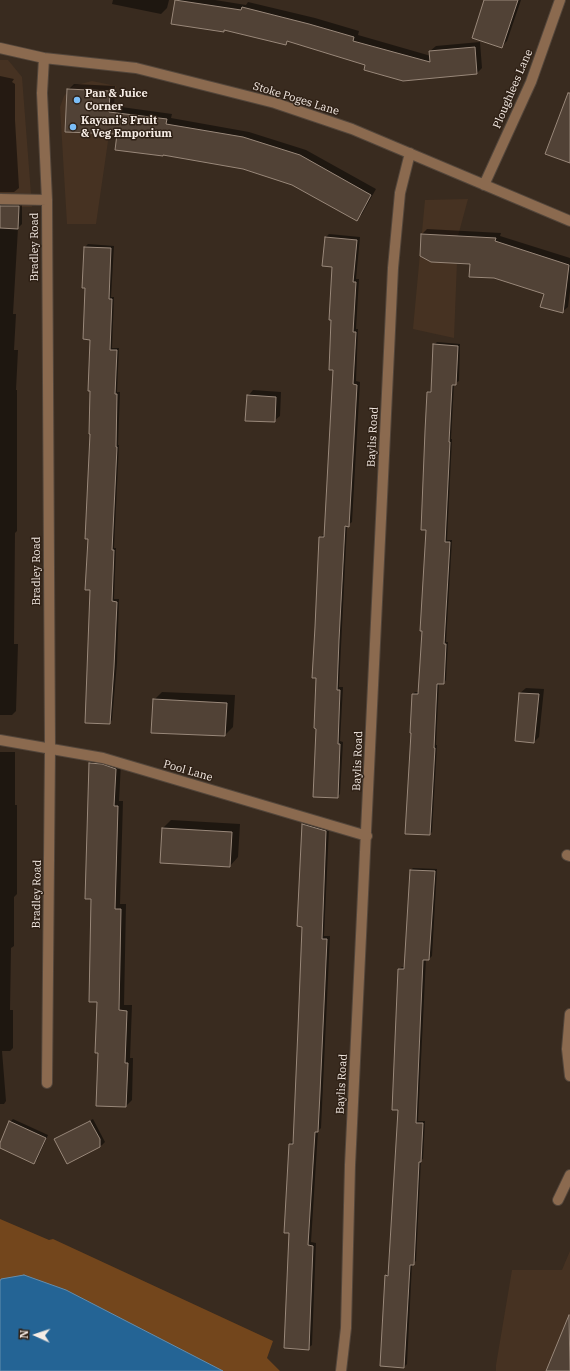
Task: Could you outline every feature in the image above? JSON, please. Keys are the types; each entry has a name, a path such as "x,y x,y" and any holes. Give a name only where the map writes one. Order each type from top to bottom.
{"street":[{"name":"Ploughlees Lane","path":"484,185 531,82 560,0"},
{"name":"Stoke Poges Lane","path":"0,48 44,58 136,68 275,103 352,129 570,221"},
{"name":"Bradley Road","path":"44,58 42,93 47,200 50,748 46,1083"},
{"name":"Baylis Road","path":"341,1371 346,1328 350,1165 367,836 371,712 393,268 400,193 410,153"},
{"path":"0,199 47,200"},
{"name":"Pool Lane","path":"0,740 103,758 367,836"},
{"path":"570,1014 567,1049 570,1076"},
{"path":"558,1200 570,1175"}],"shaded area":[{"path":"0,60 8,60 22,77 32,207 0,207"},
{"path":"92,81 116,86 96,224 67,224 60,107 64,96 73,86"},
{"path":"468,199 458,236 454,338 413,329 425,200"},
{"path":"0,1219 49,1240 53,1239 273,1341 267,1358 280,1371 0,1371"},
{"path":"570,1251 570,1371 496,1371 512,1270 562,1270"}],"water":[{"path":"24,1275 66,1290 223,1371 0,1371 0,1281 1,1279"}],"building":[{"path":"175,0 241,10 242,7 354,37 353,41 430,62 429,51 475,47 477,74 403,81 364,70 365,65 287,41 286,45 224,30 224,32 171,24"},
{"path":"484,0 518,0 502,48 472,38"},
{"path":"67,89 110,91 109,112 167,119 166,124 243,137 300,155 371,195 357,221 292,185 243,169 163,155 115,150 117,134 65,132"},
{"path":"568,93 570,93 570,163 545,154"},
{"path":"0,206 19,206 18,229 0,228"},
{"path":"421,234 496,238 495,241 569,265 563,313 540,307 544,294 494,278 469,277 470,264 431,262 420,256"},
{"path":"325,237 357,240 353,282 356,282 353,332 356,332 353,384 357,385 349,527 345,526 339,640 337,690 340,690 338,798 313,797 316,729 314,728 316,678 312,678 319,537 324,537 333,370 329,370 331,320 329,320 332,267 322,266"},
{"path":"84,247 111,248 109,299 112,299 110,350 117,350 115,394 117,394 117,447 112,550 114,550 112,601 117,602 110,724 85,723 90,590 85,590 88,539 85,539 90,434 90,391 88,391 90,340 83,339 85,288 82,288"},
{"path":"433,344 458,346 456,385 452,385 449,442 445,542 450,542 444,644 446,644 444,684 437,684 430,835 405,834 412,694 418,694 422,631 420,631 426,530 421,530 427,392 431,392"},
{"path":"247,395 276,397 275,422 245,421"},
{"path":"519,693 539,694 534,743 515,741"},
{"path":"153,699 227,703 225,736 151,733"},
{"path":"89,763 102,764 116,769 114,806 118,806 115,909 121,909 119,1010 127,1011 125,1063 128,1063 126,1107 96,1106 98,1053 95,1053 97,1002 89,1002 91,899 85,899"},
{"path":"302,824 326,831 322,939 327,939 318,1132 315,1132 308,1245 313,1246 309,1350 284,1348 289,1233 284,1233 289,1144 293,1144 302,927 297,926"},
{"path":"162,828 232,832 230,867 160,863"},
{"path":"410,870 435,871 429,960 423,960 416,1123 423,1123 421,1162 419,1162 414,1265 410,1265 404,1368 380,1366 385,1275 388,1276 398,1110 392,1110 398,969 404,969"},
{"path":"9,1121 46,1138 34,1164 0,1148 0,1143"},
{"path":"90,1121 100,1139 100,1147 67,1164 54,1139"},
{"path":"569,1315 570,1371 546,1371"}],"place":[{"name":"Pan & Juice Corner","path":"77,100"},
{"name":"Kayani's Fruit & Veg Emporium","path":"73,127"}]}
